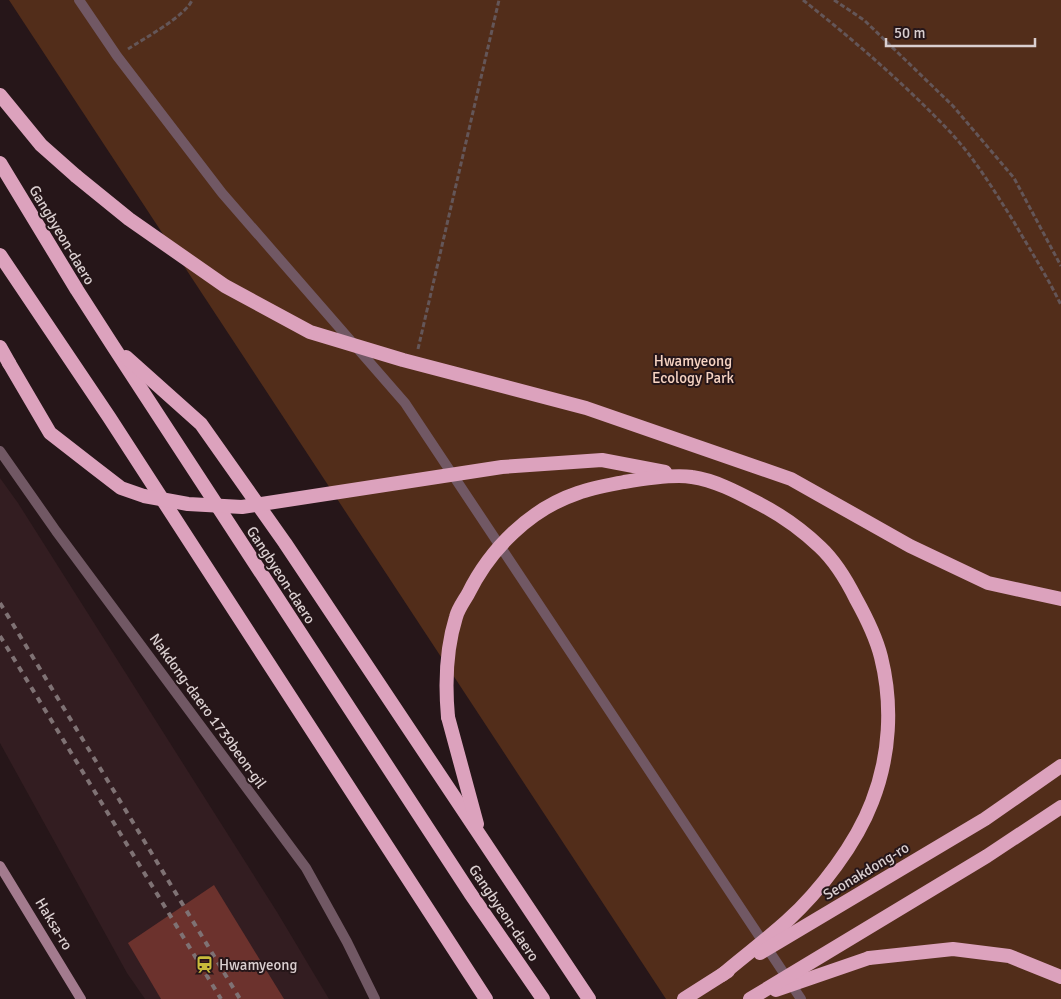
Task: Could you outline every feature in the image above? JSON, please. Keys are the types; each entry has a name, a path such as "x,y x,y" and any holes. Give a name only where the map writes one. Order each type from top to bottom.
{"highway":[{"path":"0,95 41,145 129,219 225,286 310,332 402,360 586,408 792,479 910,546 988,583 1061,599"},
{"name":"Gangbyeon-daero","path":"0,163 113,346 459,877 543,999"},
{"path":"0,255 109,417 486,999"},
{"path":"113,346 201,424 285,543 589,999"},
{"path":"0,347 50,433 121,488 144,496 188,504 242,507 502,467 602,460 692,477 731,489 789,520 822,549 848,582 868,622 881,656 887,695 888,731 885,762 872,803 851,845 822,883 788,920 722,975"},
{"path":"481,836 448,717 446,689 449,654 456,616 477,576 505,539 540,511 576,493 645,478 692,477"},
{"name":"Seonakdong-ro","path":"684,999 986,819 1061,766"},
{"path":"751,999 987,856 1061,807"},
{"path":"751,999 869,958 953,949 1009,956 1061,977"}],"main road":[{"name":"Haksa-ro","path":"0,866 82,999"}],"street":[{"path":"79,0 117,56 222,193 405,403 801,999"},
{"name":"Nakdong-daero 1739beon-gil","path":"0,451 62,539 306,868 347,942 375,999"}],"path":[{"path":"117,56 177,17 191,4 192,0"},
{"path":"416,355 499,0"},
{"path":"803,0 847,35 900,82 954,136 986,177 1048,278 1061,305"},
{"path":"834,0 864,20 953,106 965,120 1014,178 1061,266"}],"shaded area":[{"path":"0,478 18,503 277,912 329,999 145,999 127,973 0,743"}],"green space":[{"name":"Hwamyeong Ecology Park","path":"9,0 1061,0 1061,999 666,999"}],"building":[{"path":"214,885 284,999 161,999 128,943"}],"railway":[{"path":"0,603 240,999"},
{"path":"0,636 221,999"}],"place":[{"name":"Hwamyeong","path":"205,965"}]}
